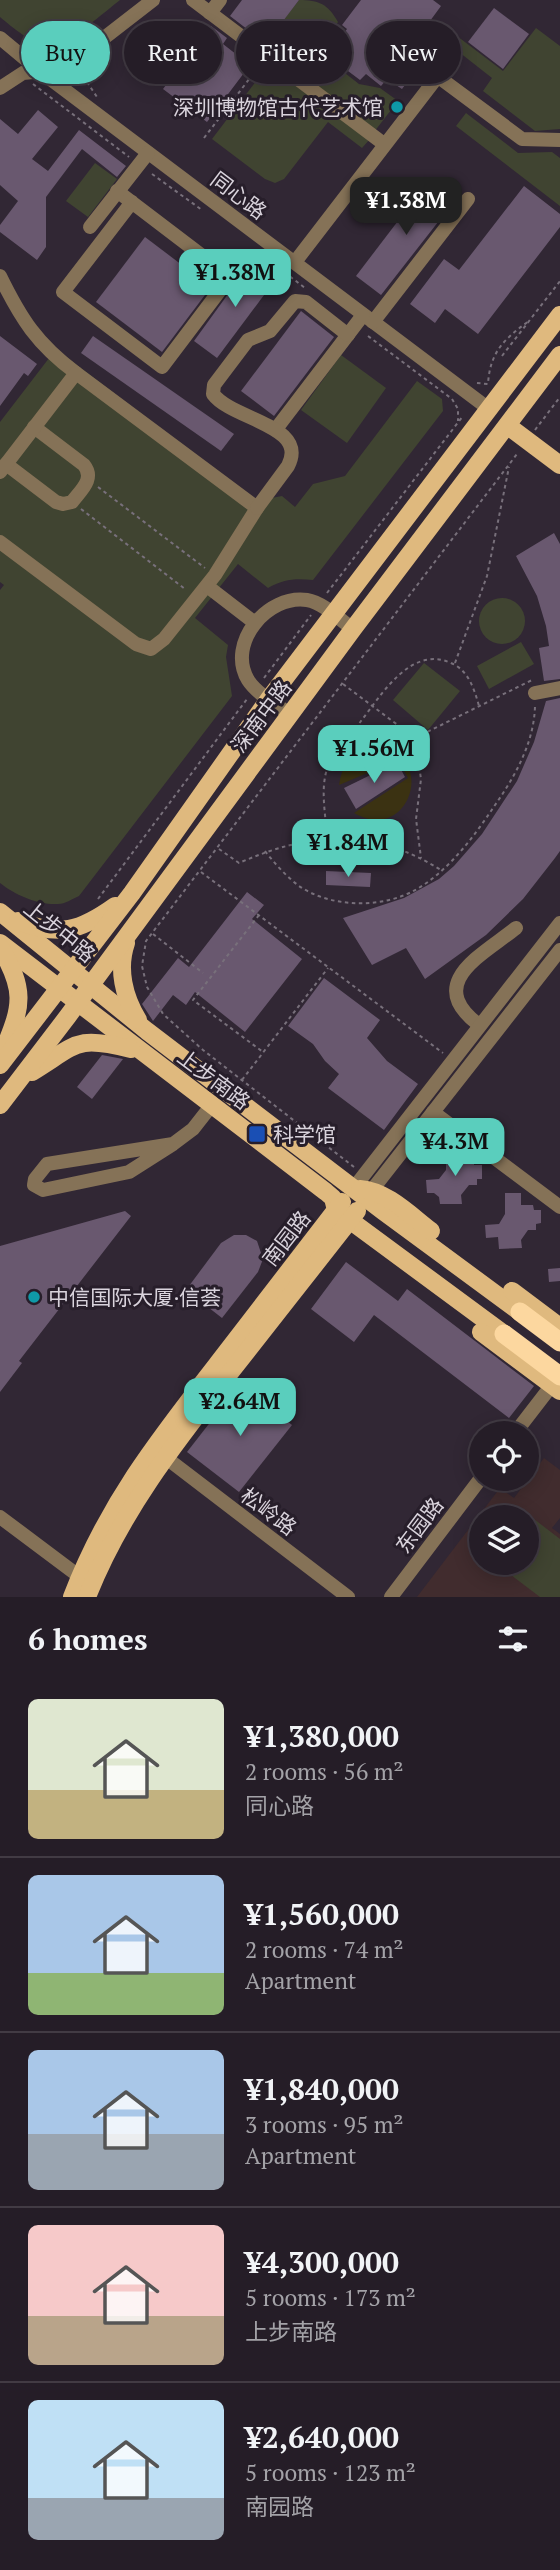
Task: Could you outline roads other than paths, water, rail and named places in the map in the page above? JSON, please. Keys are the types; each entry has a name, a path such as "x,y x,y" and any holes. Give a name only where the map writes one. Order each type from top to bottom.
{"highway":[{"path":"520,1312 560,1342"},
{"path":"504,1334 557,1384"}],"main road":[{"name":"深南中路","path":"0,1065 132,893 270,699 560,316"},
{"name":"深南中路","path":"0,1105 560,355"},
{"path":"508,426 560,465"},
{"path":"3,914 47,931 62,931 102,915 132,893"},
{"name":"上步中路","path":"3,914 90,986"},
{"path":"134,927 122,956 122,974 129,1003 147,1031"},
{"path":"0,945 78,1003"},
{"path":"0,945 12,969 19,1002 18,1016 0,1059"},
{"name":"上步南路","path":"90,986 147,1031 364,1188 520,1312"},
{"name":"上步南路","path":"78,1003 326,1192 333,1198 356,1235 369,1247 557,1384"},
{"path":"20,1079 64,1050 83,1042 96,1041 139,1050"},
{"name":"上步南路","path":"364,1188 391,1201 560,1327"},
{"name":"南园路","path":"72,1597 86,1587 140,1492 164,1457 364,1188"},
{"name":"上步南路","path":"343,1215 504,1334"},
{"name":"南园路","path":"86,1587 110,1515 145,1457 343,1215"}],"street":[{"path":"110,34 153,0"},
{"path":"193,0 384,144"},
{"path":"210,13 220,0"},
{"name":"同心路","path":"0,38 21,61"},
{"path":"0,88 21,74"},
{"name":"同心路","path":"46,84 148,153 295,262 368,325 489,409"},
{"path":"295,262 432,84"},
{"path":"449,84 522,139 560,140"},
{"path":"90,227 148,153"},
{"path":"117,191 132,202 230,277 162,367 63,292 132,202"},
{"path":"275,429 348,335 368,325 468,199"},
{"path":"0,275 16,310 44,347 257,508"},
{"path":"0,542 144,648 151,649 211,581 291,460 289,440 275,429 247,417 219,400 213,394 214,385 248,340 270,331 292,303 298,300 306,302 348,335"},
{"path":"34,427 89,471 89,480 72,502 56,502 3,468 34,427 76,373"},
{"path":"211,581 255,623"},
{"path":"290,714 250,682 244,667 244,647 255,623 276,606 297,600 314,602 353,629"},
{"path":"535,692 560,688"},
{"name":"南园路","path":"364,1188 453,1060 560,923"},
{"path":"479,1025 460,1007 455,991 457,982 469,965 516,928"},
{"name":"南园路","path":"364,1188 433,1112 560,950"},
{"path":"173,1144 47,1164 36,1177 34,1185 43,1190 129,1172 173,1144 193,1129 211,1106"},
{"path":"433,1112 560,1208"},
{"path":"525,1421 557,1384"},
{"name":"松岭路","path":"164,1457 348,1597"},
{"name":"东园路","path":"391,1597 471,1491"},
{"path":"0,1517 86,1587"}],"place":[{"name":"深圳博物馆古代艺术馆","path":"397,107"},
{"name":"科学馆","path":"257,1134"},
{"name":"中信国际大厦·信荟","path":"34,1297"}]}
